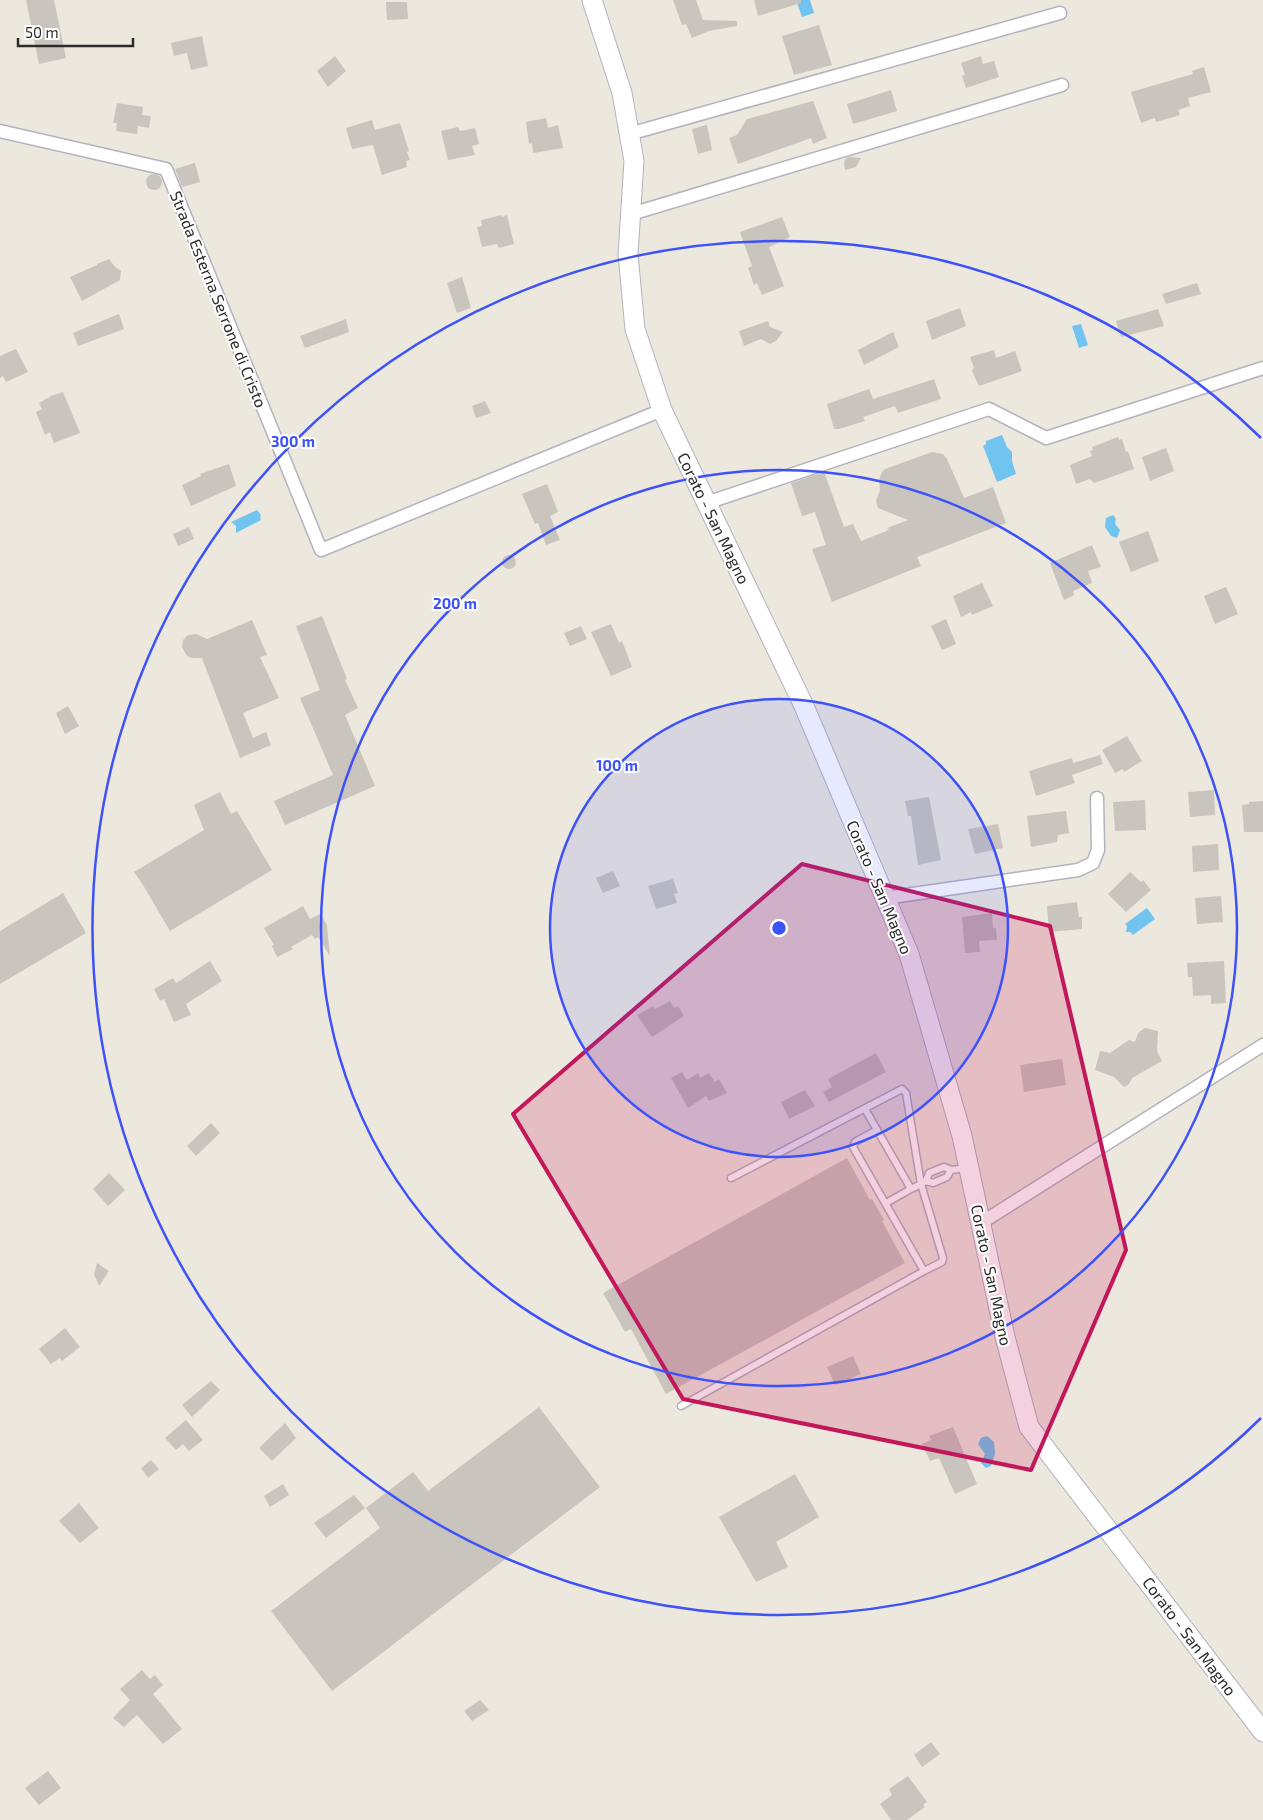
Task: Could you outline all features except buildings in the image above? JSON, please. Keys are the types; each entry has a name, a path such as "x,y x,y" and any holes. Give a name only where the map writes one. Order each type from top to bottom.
{"main road":[{"name":"Corato - San Magno","path":"592,0 622,93 634,161 628,254 635,329 662,410 804,706 909,954 962,1136 960,1169 981,1223 1005,1337 1029,1427 1263,1732"}],"street":[{"path":"629,134 1060,13"},
{"path":"631,214 1062,85"},
{"name":"Strada Esterna Serrone di Cristo","path":"0,131 166,169 321,550 662,410"},
{"path":"706,503 988,409 1046,438 1263,368"},
{"path":"885,898 1078,870 1093,863 1098,850 1097,798"},
{"path":"981,1223 1263,1045"}],"lane":[{"path":"680,1406 942,1262 943,1258 923,1182 906,1093 902,1089 731,1178"},
{"path":"865,1108 910,1189"},
{"path":"877,1130 855,1142 853,1147 924,1271"},
{"path":"886,1203 923,1182 929,1173 944,1167 960,1169"},
{"path":"923,1182 933,1183 960,1169"}],"highlighted area":[{"path":"802,864 1050,926 1126,1250 1031,1470 683,1399 513,1114"}],"water":[{"path":"796,0 810,0 814,13 802,17"},
{"path":"1081,324 1088,345 1079,348 1072,326"},
{"path":"1002,435 1007,447 1012,452 1012,461 1016,474 997,482 983,446 986,444 986,441"},
{"path":"257,510 261,515 261,520 236,533 236,526 231,522"},
{"path":"1113,515 1116,519 1115,524 1120,530 1117,538 1111,536 1105,527 1106,518"},
{"path":"1147,908 1155,919 1133,935 1130,932 1126,932 1127,926 1125,924"},
{"path":"987,1436 994,1442 995,1454 991,1466 986,1468 981,1463 985,1454 978,1444 981,1438"}]}
